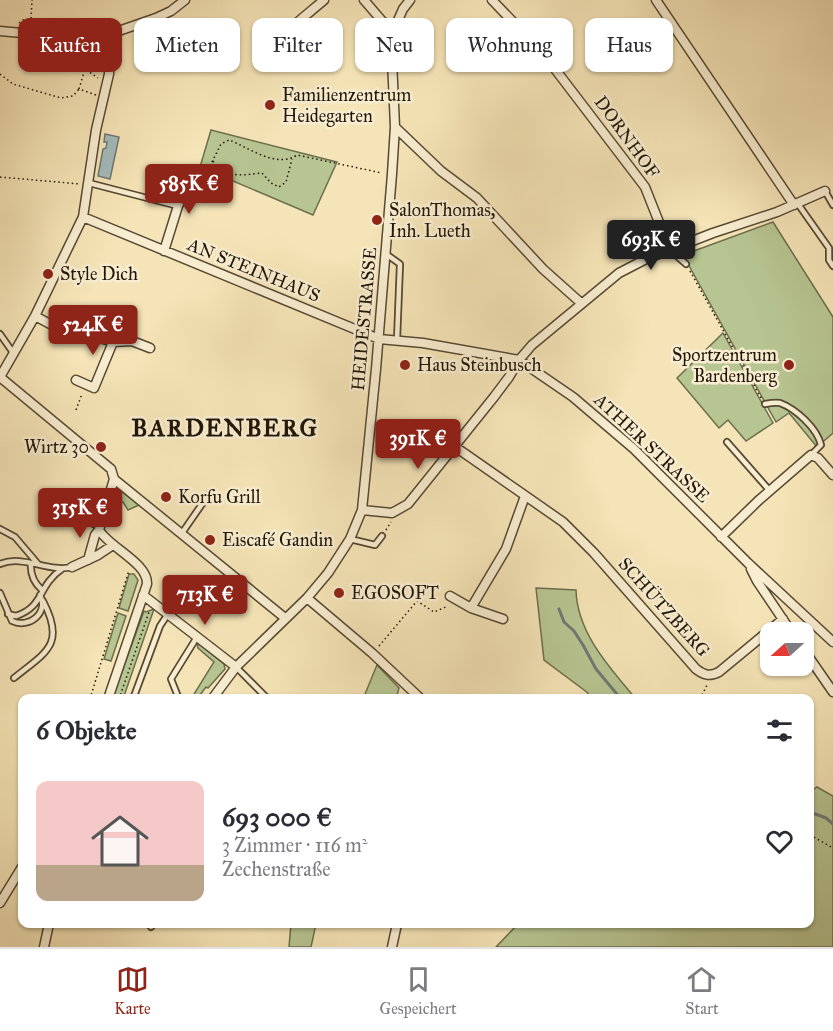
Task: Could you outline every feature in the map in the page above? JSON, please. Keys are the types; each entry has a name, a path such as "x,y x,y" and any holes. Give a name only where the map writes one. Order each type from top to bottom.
{"street":[{"path":"122,30 164,14 185,0"},
{"path":"303,18 324,0"},
{"path":"364,0 380,18"},
{"name":"HEIDESTRASSE","path":"398,18 410,0"},
{"name":"DORNHOF","path":"492,0 542,52 645,187 670,250"},
{"path":"656,0 796,205"},
{"path":"0,31 18,33"},
{"path":"88,560 114,479 111,469 0,376 35,316 83,217 108,72"},
{"name":"HEIDESTRASSE","path":"216,694 236,667 328,573 350,539 362,510 392,174 395,127 393,72"},
{"path":"395,127 441,171 477,198 543,269 581,303"},
{"path":"164,251 178,206 192,177 206,170"},
{"path":"362,510 392,513 408,504 499,391 519,360 538,340 620,273 646,259 796,205 825,191"},
{"name":"AN STEINHAUS","path":"83,217 379,339"},
{"path":"35,316 65,332 81,332 113,342 132,342 150,348"},
{"name":"ATHER STRASSE","path":"379,339 450,347 519,360 601,419 665,479 748,563 833,642"},
{"path":"76,380 94,388 113,342"},
{"name":"SCHÜTZBERG","path":"454,446 563,522 696,669 704,675 711,676 719,672 783,619"},
{"path":"721,537 811,455 818,458 833,475"},
{"path":"114,479 285,618"},
{"path":"471,608 506,549 525,496"},
{"path":"99,528 104,537 143,569 148,577 110,694"},
{"path":"72,567 113,544"},
{"path":"748,563 757,581 785,622"},
{"path":"143,595 236,667"},
{"path":"450,596 471,608 503,619"},
{"path":"306,598 372,653 416,694"},
{"path":"814,664 833,692"},
{"path":"0,903 18,874"},
{"path":"44,947 48,928"},
{"path":"392,947 396,928"}],"lane":[{"path":"89,184 178,206"},
{"path":"825,191 833,205"},
{"path":"796,205 829,248 833,266"},
{"path":"670,250 686,264"},
{"path":"386,253 400,264 397,340"},
{"path":"0,334 14,354"},
{"path":"765,404 781,404 809,424 816,433 820,445 811,455"},
{"path":"727,442 770,490"},
{"path":"182,533 209,494"},
{"path":"48,503 99,528"},
{"path":"0,529 15,537 38,564"},
{"path":"350,539 375,545 382,536"},
{"path":"0,564 12,561 62,569"},
{"path":"14,678 50,648 53,640 52,621 30,571 31,563"},
{"path":"8,614 16,616 33,608 51,576 62,569 72,567"},
{"path":"0,593 12,621 18,624 28,622 41,613 43,601"},
{"path":"136,694 160,626 168,614"},
{"path":"177,694 171,679 197,637"},
{"path":"236,667 263,694"}],"path":[{"path":"15,33 18,24 23,20 31,19 32,0"},
{"path":"0,74 13,84 61,98 73,96 79,89 84,72"},
{"path":"89,72 106,84"},
{"path":"79,89 103,97"},
{"path":"292,159 261,155 229,140 221,144 213,161 218,168 236,176 262,173 271,183 279,187 286,182 292,159 297,155 336,165 392,174"},
{"path":"0,177 89,184"},
{"path":"686,264 765,404"},
{"path":"76,410 85,384"},
{"path":"382,536 399,510"},
{"path":"92,694 132,560"},
{"path":"372,653 417,601 434,612 459,602"},
{"path":"121,694 154,604"},
{"path":"702,694 711,676"},
{"path":"814,837 833,848"}],"green space":[{"path":"211,130 337,162 313,215 200,167"},
{"name":"Sportzentrum Bardenberg","path":"773,222 833,317 833,433 817,447 789,413 776,422 683,255"},
{"path":"723,333 773,423 746,441 728,420 719,428 677,378"},
{"path":"116,487 139,505 128,510 123,502 117,503 114,510 120,516 114,522 107,523 105,522"},
{"path":"129,574 134,574 138,580 128,611 119,608"},
{"path":"536,588 576,590 582,621 589,635 606,662 632,694 588,694 544,660"},
{"path":"154,609 125,694 114,694 144,611"},
{"path":"118,613 126,616 111,661 104,659"},
{"path":"197,644 224,664 225,669 201,694 194,694 214,662 198,648"},
{"path":"377,665 399,688 397,694 365,694"},
{"path":"817,787 833,796 833,947 496,947 514,928 814,928 814,789"},
{"path":"291,928 315,928 311,947 289,947"}],"water":[{"path":"105,134 119,137 110,179 98,176 103,149 106,148 107,142 104,142"}],"waterway":[{"path":"559,609 564,622 574,631 596,669 617,694"},
{"path":"814,814 826,818 833,824"}],"place":[{"name":"Familienzentrum Heidegarten","path":"270,105"},
{"name":"SalonThomas, Inh. Lueth","path":"377,220"},
{"name":"Style Dich","path":"48,274"},
{"name":"Haus Steinbusch","path":"405,365"},
{"name":"Sportzentrum Bardenberg","path":"789,365"},
{"name":"Wirtz 30","path":"101,447"},
{"name":"Korfu Grill","path":"166,497"},
{"name":"Eiscafé Gandin","path":"210,540"},
{"name":"EGOSOFT","path":"339,593"}],"district":[{"name":"BARDENBERG","path":"225,428"}]}
